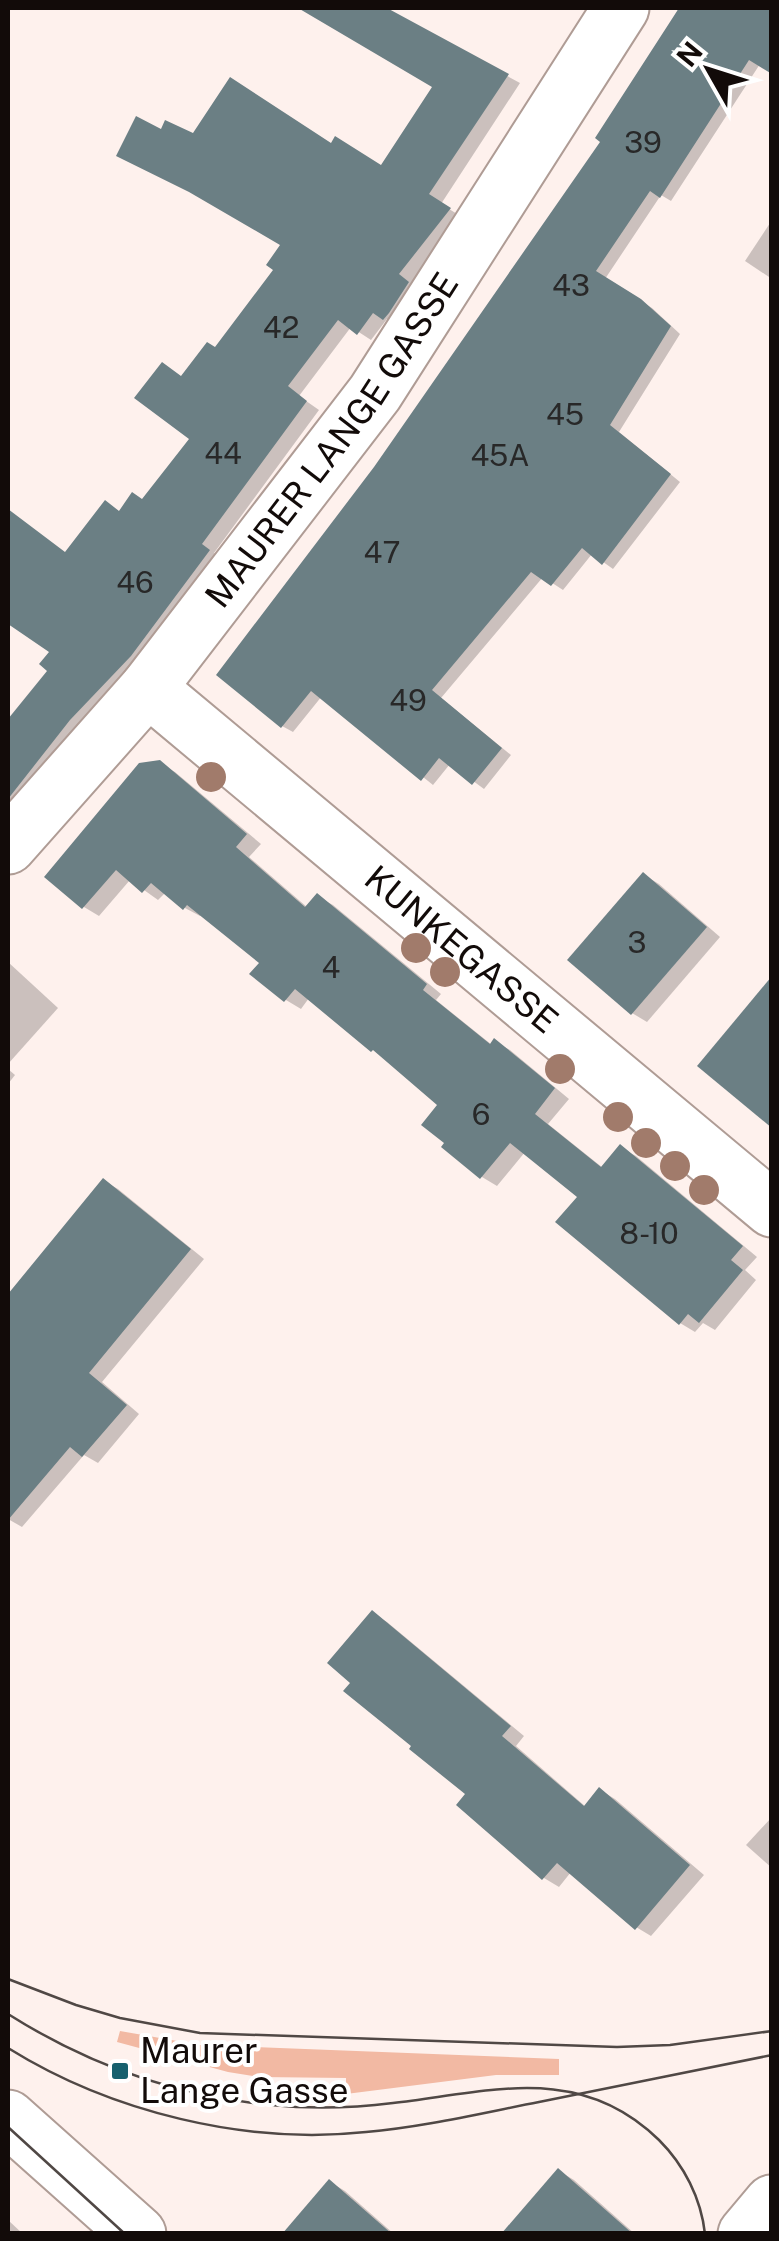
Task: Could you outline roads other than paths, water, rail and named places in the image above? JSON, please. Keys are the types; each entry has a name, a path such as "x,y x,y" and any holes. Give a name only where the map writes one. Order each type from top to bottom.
{"street":[{"name":"MAURER LANGE GASSE","path":"8,846 148,688 375,393 621,8"},
{"name":"KUNKEGASSE","path":"148,688 772,1210"},
{"path":"8,2118 138,2234"},
{"path":"746,2234 772,2203"}],"tram line":[{"path":"8,1979 120,2018 200,2033 617,2047 670,2045 772,2031"},
{"path":"8,2014 69,2048 134,2075 236,2101 347,2107 532,2088 598,2100 629,2116 668,2150 695,2195 705,2234"},
{"path":"8,2048 90,2090 180,2119 227,2128 320,2135 431,2123 772,2055"},
{"path":"8,2127 125,2234"}],"place":[{"name":"Maurer Lange Gasse","path":"120,2071"}]}
